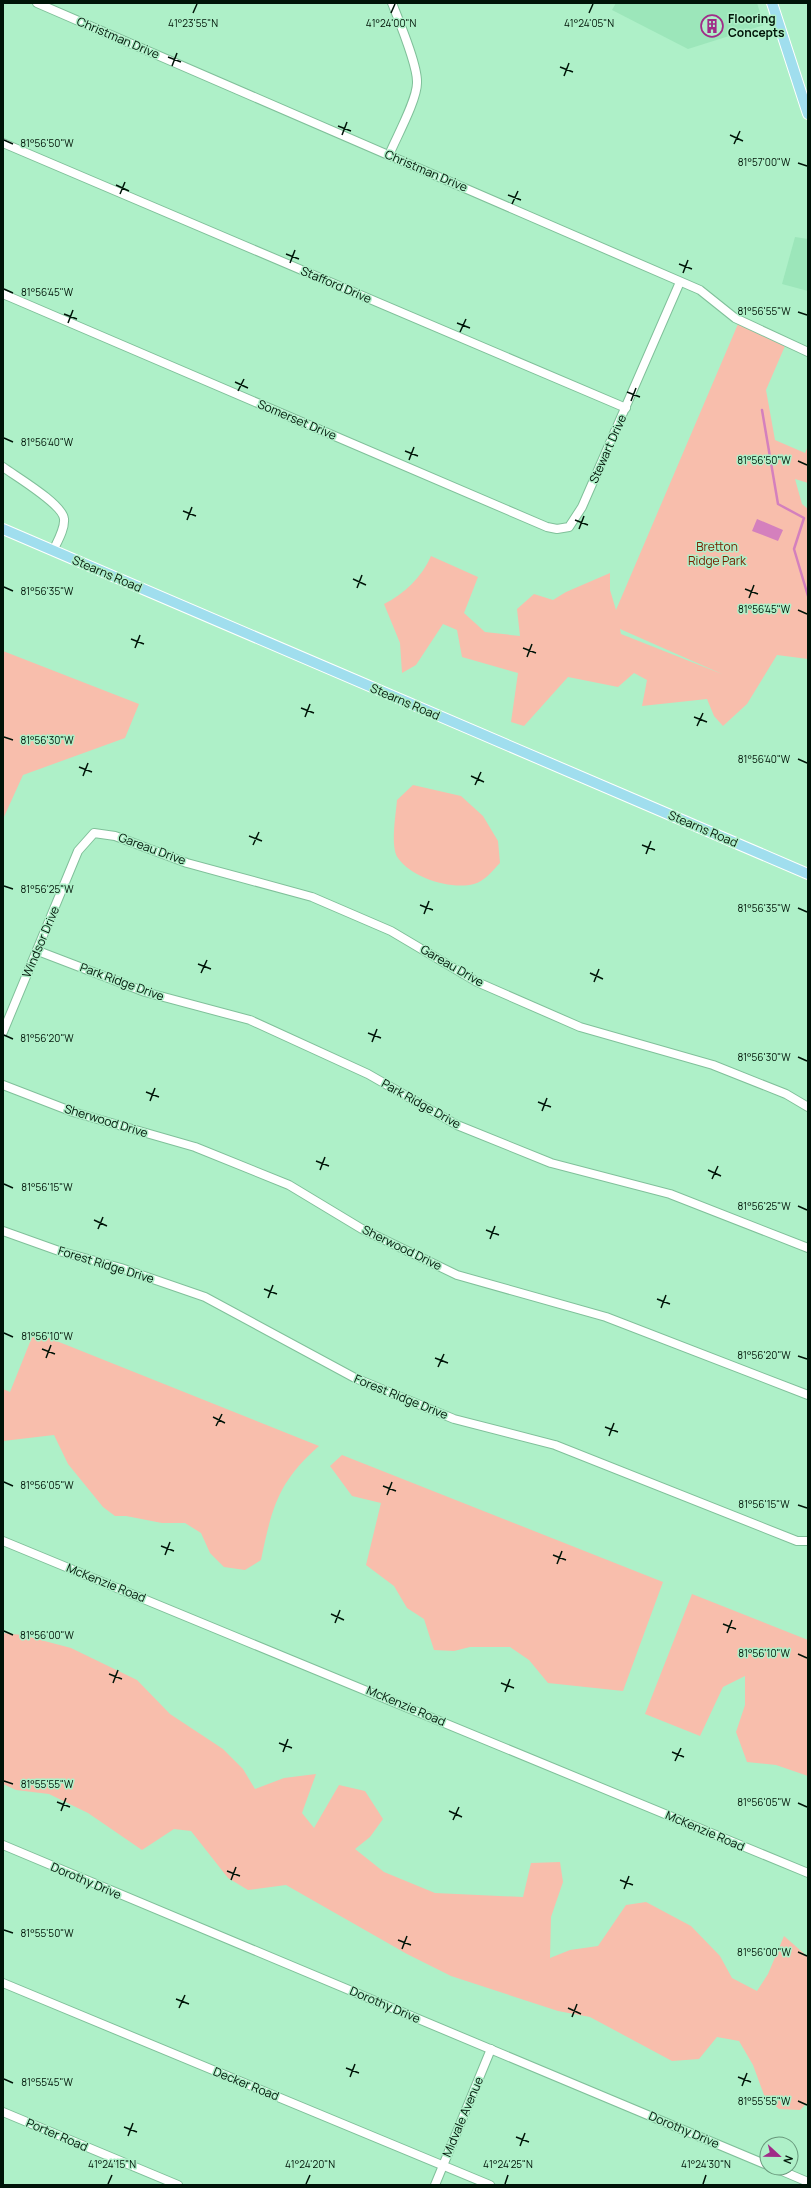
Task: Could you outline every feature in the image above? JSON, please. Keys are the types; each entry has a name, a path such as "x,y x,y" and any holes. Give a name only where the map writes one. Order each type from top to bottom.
{"main road":[{"path":"772,3 808,114"},
{"name":"Stearns Road","path":"3,529 808,874"}],"street":[{"name":"Christman Drive","path":"37,3 700,290 735,318 808,352"},
{"path":"389,155 418,83 416,71 392,3"},
{"name":"Stafford Drive","path":"3,143 626,408"},
{"name":"Stewart Drive","path":"547,527 557,529 569,527 577,518 680,282"},
{"name":"Somerset Drive","path":"3,294 547,527"},
{"path":"3,466 58,506 64,517 63,528 53,551"},
{"name":"Windsor Drive","path":"3,1032 38,951 78,851 94,833"},
{"name":"Gareau Drive","path":"94,833 115,836 188,863 312,897 391,931 477,982 580,1027 713,1065 786,1094 808,1107"},
{"name":"Park Ridge Drive","path":"38,951 145,992 250,1020 368,1074 457,1124 551,1163 670,1194 808,1248"},
{"name":"Sherwood Drive","path":"3,1085 73,1112 194,1147 289,1185 362,1229 457,1275 606,1317 808,1395"},
{"name":"Forest Ridge Drive","path":"3,1231 59,1251 121,1268 205,1298 355,1378 454,1419 555,1445 796,1541 808,1541"},
{"name":"McKenzie Road","path":"3,1541 808,1873"},
{"name":"Dorothy Drive","path":"3,1845 759,2162"},
{"name":"Decker Road","path":"3,1984 490,2185"},
{"name":"Midvale Avenue","path":"435,2185 491,2049"},
{"name":"Porter Road","path":"3,2112 178,2185"},
{"path":"794,2176 808,2182"}],"shaded area":[{"path":"616,3 757,3 764,25 688,49 612,10"},
{"path":"795,237 808,239 808,291 782,284"},
{"path":"757,519 783,530 778,541 752,531"}],"green space":[{"name":"Bretton Ridge Park","path":"738,324 785,346 766,390 775,440 805,453 808,446 808,483 795,479 802,504 808,509 808,659 777,655 747,704 723,726 714,716 707,699 642,706 647,680 634,673 618,687 568,677 524,726 511,722 518,673 462,657 457,630 443,624 416,665 402,673 400,643 384,604 399,595 412,584 423,571 431,556 478,577 464,613 485,632 520,636 517,609 534,594 553,600 566,592 610,573 610,590 616,610","holes":["620,629 722,674 621,634"]},
{"path":"3,651 139,704 125,738 23,775 3,819"},
{"path":"413,785 461,796 483,816 498,841 500,863 485,878 474,884 444,884 422,877 404,865 398,858 394,846 397,800"},
{"path":"34,1332 319,1446 294,1472 279,1497 273,1510 261,1560 245,1570 224,1567 210,1553 201,1533 185,1523 162,1523 126,1516 115,1516 103,1507 68,1464 54,1435 3,1441 3,1389 10,1392"},
{"path":"342,1455 663,1582 623,1691 548,1683 529,1660 510,1647 470,1647 454,1651 434,1650 424,1619 407,1608 394,1586 366,1565 381,1503 352,1496 330,1466"},
{"path":"692,1594 808,1640 808,1776 776,1765 747,1762 736,1732 745,1705 745,1676 723,1687 700,1736 645,1714"},
{"path":"3,1633 22,1635 71,1648 137,1680 170,1714 223,1749 243,1769 255,1789 284,1778 316,1774 302,1813 314,1828 339,1785 365,1791 383,1819 370,1837 355,1849 384,1872 435,1893 523,1897 531,1863 560,1862 563,1882 551,1917 550,1958 570,1950 598,1946 626,1905 646,1902 691,1926 720,1956 732,1978 757,1991 768,1974 784,1936 808,1957 808,2102 800,2110 779,2109 764,2095 753,2065 739,2041 717,2037 699,2059 672,2061 590,2017 558,2011 451,1976 407,1954 286,1885 248,1890 228,1878 191,1831 174,1829 142,1850 88,1813 49,1794 16,1790 3,1784"}],"waterway":[{"path":"762,410 778,504 804,518 794,549 808,596"}],"place":[{"name":"Flooring Concepts","path":"712,26"}]}
